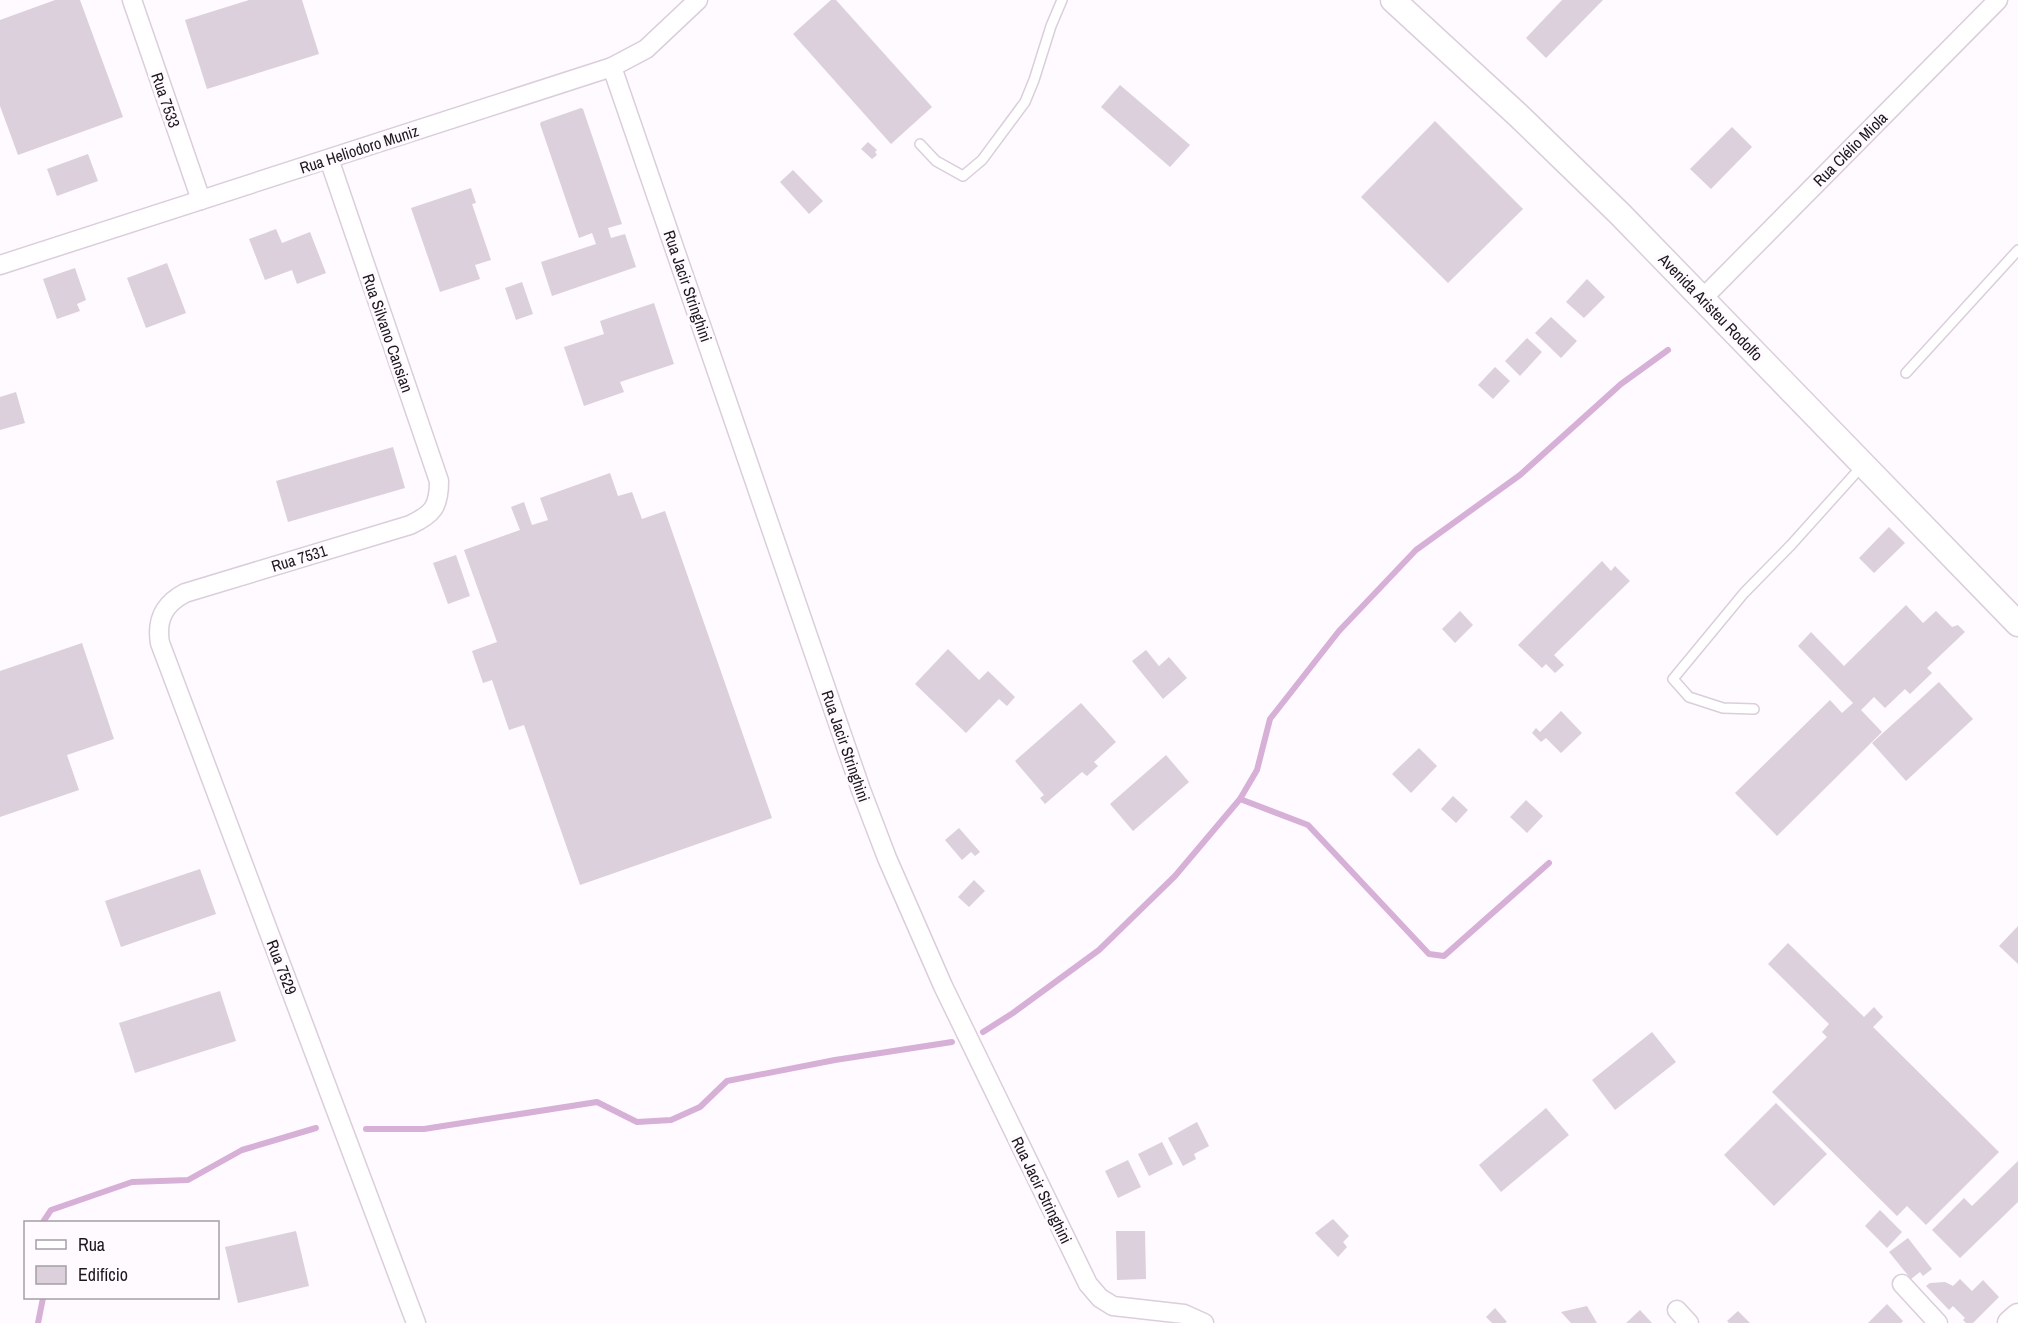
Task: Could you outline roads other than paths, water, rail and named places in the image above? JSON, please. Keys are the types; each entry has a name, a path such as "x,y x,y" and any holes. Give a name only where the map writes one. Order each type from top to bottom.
{"street":[{"name":"Rua 7533","path":"132,0 201,200"},
{"name":"Rua Heliodoro Muniz","path":"0,265 612,67 646,49 698,0"},
{"name":"Avenida Aristeu Rodolfo","path":"1393,0 1564,159 1703,298 2018,624"},
{"name":"Rua Clélio Miola","path":"1703,298 1998,0"},
{"name":"Rua Jacir Stringhini","path":"612,67 861,790 891,868 939,976 1088,1284 1100,1298 1113,1306 1184,1314 1204,1323"},
{"name":"Rua Silvano Cansian","path":"329,159 439,481 439,495 435,508"},
{"name":"Rua 7531","path":"164,609 173,599 185,592 410,525 426,518 435,508"},
{"name":"Rua 7529","path":"164,609 159,621 160,643 416,1323"},
{"path":"1902,1284 1938,1323"},
{"path":"2010,1323 2018,1316"}],"lane":[{"path":"920,144 936,161 963,176 982,160 1025,102 1062,0"},
{"path":"1906,372 2018,250"},
{"path":"1754,709 1723,708 1689,698 1673,679 1743,593 1791,545 1864,465"}],"waterway":[{"path":"983,1032 1013,1013 1099,950 1175,876 1240,799 1257,770 1270,719 1339,631 1416,550 1520,475 1621,384 1668,350"},
{"path":"1240,799 1308,825 1429,954 1444,956 1549,863"},
{"path":"366,1129 424,1129 597,1102 637,1122 671,1120 700,1107 727,1081 835,1060 952,1042"},
{"path":"44,1221 51,1210 132,1182 188,1180 242,1150 316,1128"},
{"path":"38,1323 43,1299"}]}
